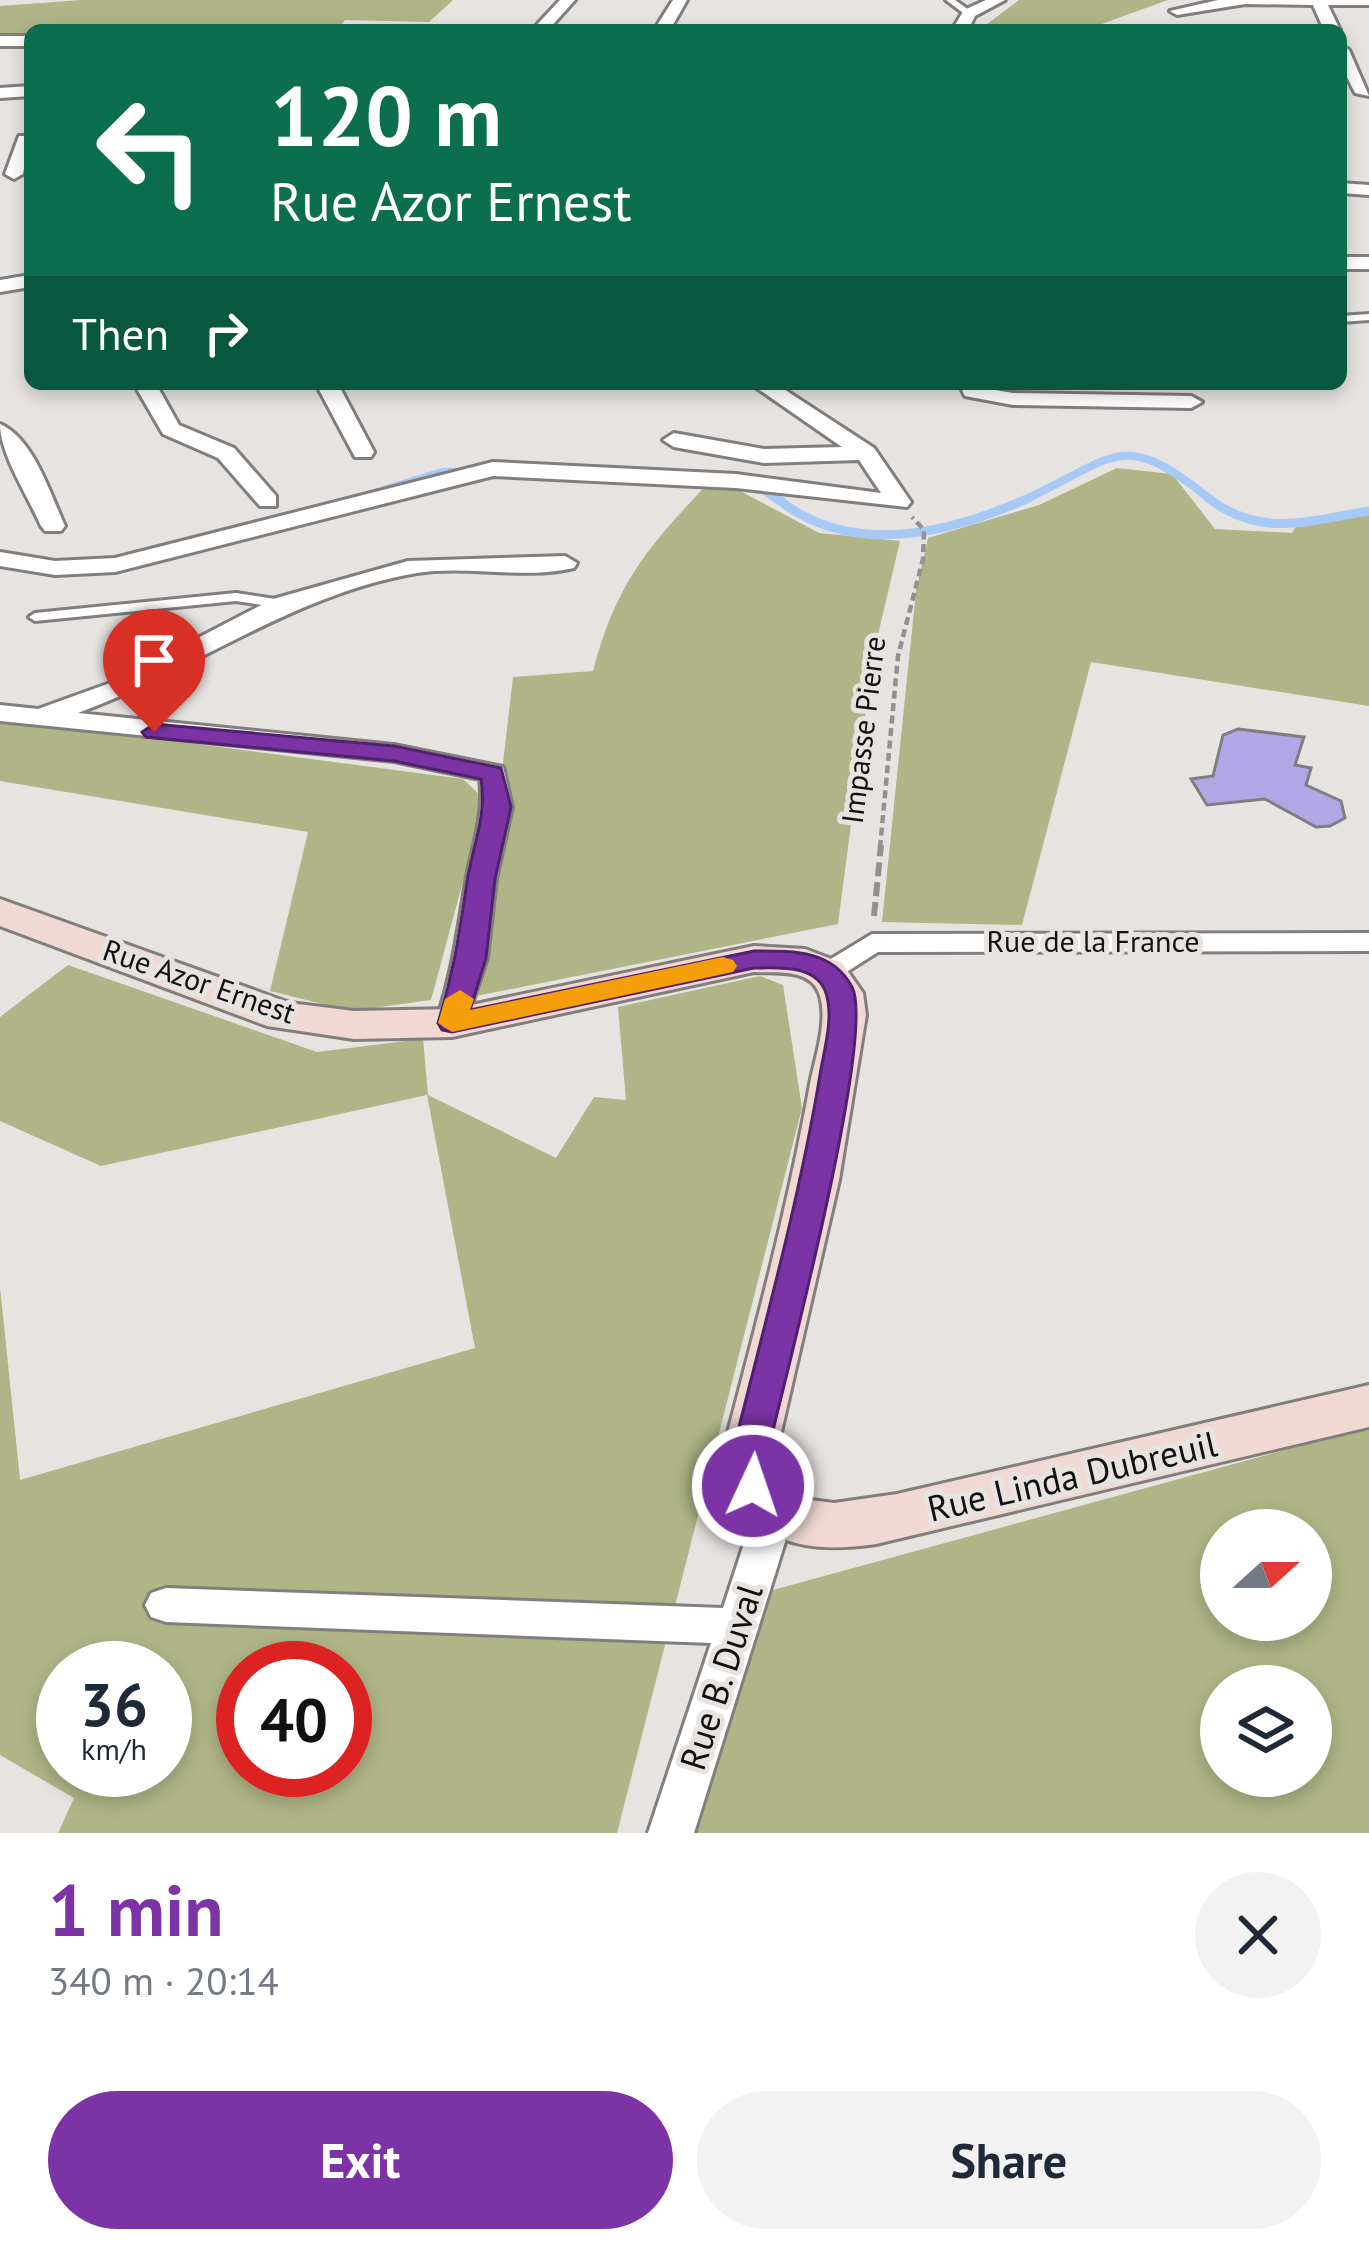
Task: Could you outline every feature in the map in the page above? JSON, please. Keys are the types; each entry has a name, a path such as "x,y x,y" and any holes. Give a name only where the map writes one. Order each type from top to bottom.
{"street":[{"path":"546,24 568,0"},
{"path":"963,24 969,13 998,0"},
{"path":"1182,5 1245,0 1369,1"},
{"path":"1347,60 1366,93"},
{"path":"14,174 24,150"},
{"path":"148,390 171,429 226,453 268,501"},
{"path":"330,390 363,452"},
{"path":"771,390 866,453 899,502"},
{"path":"972,390 1013,399 1192,403"},
{"path":"0,431 25,463 53,526"},
{"path":"674,440 764,456 866,453"},
{"path":"0,559 55,568 116,565 493,469 736,481 899,502"},
{"path":"36,719 122,688 281,604 417,566 565,563"},
{"path":"0,713 394,753 493,773 498,807 481,879 472,958 452,1023"},
{"name":"Rue Azor Ernest","path":"0,912 284,1016 354,1024 452,1023 754,959 800,960 826,971"},
{"name":"Rue de la France","path":"872,943 1369,942"},
{"path":"776,1510 753,1486 746,1467 830,1106 844,1016 840,990 826,971 872,943"},
{"name":"Rue Linda Dubreuil","path":"776,1510 794,1520 851,1525 1071,1480 1369,1406"},
{"name":"Rue B. Duval","path":"671,1833 776,1510"},
{"path":"166,1605 737,1626"}],"lane":[{"path":"950,0 969,13"},
{"path":"35,617 236,597 281,604"}],"path":[{"name":"Impasse Pierre","path":"872,943 898,656 922,559 923,530 899,502"}],"green space":[{"path":"82,0 453,0 429,22 24,24 24,37 0,36 0,6"},
{"path":"1019,0 1168,0 1102,24 987,24"},
{"path":"1117,468 1172,474 1215,529 1292,533 1296,526 1369,515 1369,706 1091,662 1022,925 882,922 916,591 928,538 1039,505"},
{"path":"714,477 819,533 900,541 873,656 838,924 476,996 513,677 593,671 625,587 672,523"},
{"path":"0,718 463,779 485,800 431,1000 351,1011 270,991 308,832 0,781"},
{"path":"68,965 317,1052 423,1039 428,1095 556,1158 594,1097 626,1100 618,1007 760,976 783,985 802,1108 617,1833 58,1833 72,1797 192,1797 192,1641 36,1641 36,1776 0,1755 0,1287 20,1480 475,1348 427,1095 101,1166 0,1121 0,1017"},
{"path":"1369,1427 1369,1833 674,1833 733,1601"}],"building":[{"path":"1238,729 1304,737 1295,765 1311,768 1306,785 1341,801 1345,818 1316,827 1265,799 1207,805 1191,779 1213,776 1223,735"}],"waterway":[{"path":"1025,500 1118,456 1157,463 1208,497"},
{"path":"358,498 442,472 468,472"},
{"path":"696,475 743,476 778,500"},
{"path":"775,497 804,516 867,534 934,530 1025,500"},
{"path":"1025,500 1031,497"},
{"path":"1208,497 1227,510 1265,523 1369,511"},
{"path":"1208,497 1211,500"}],"slow traffic":[{"path":"460,999 452,1023 723,966"}],"route":[{"path":"154,732 394,753 493,773 498,807 481,879 472,958 452,1023 754,959 800,960 826,971 840,990 844,1016 822,1151 746,1467 753,1486"}]}
